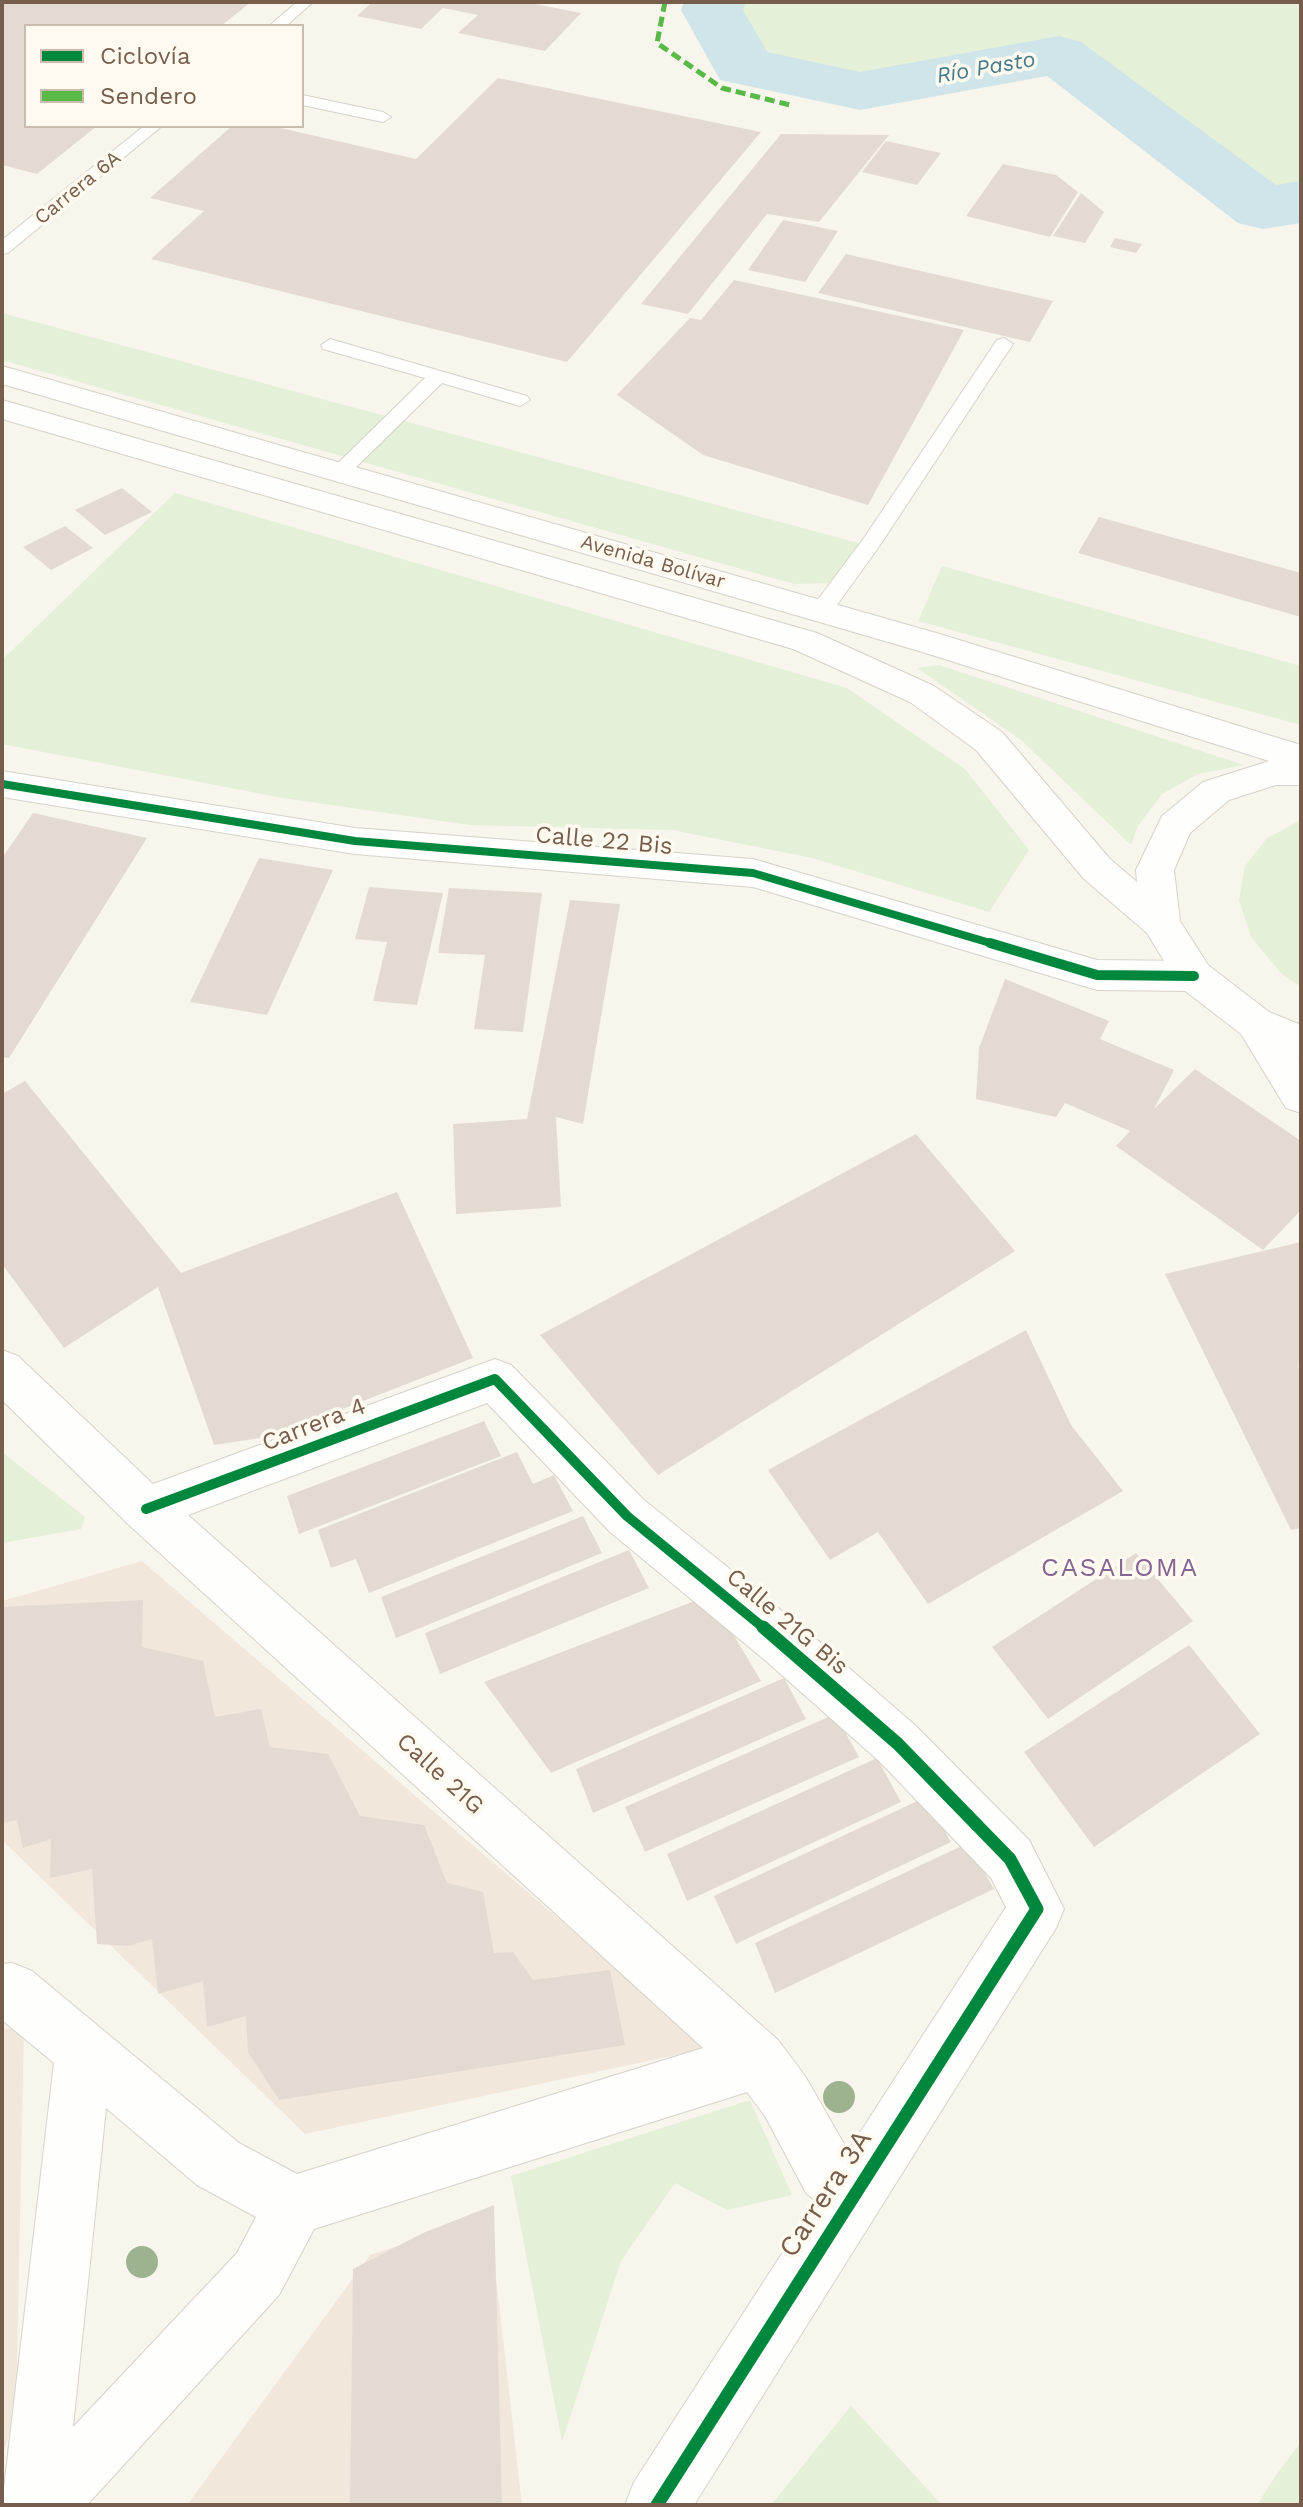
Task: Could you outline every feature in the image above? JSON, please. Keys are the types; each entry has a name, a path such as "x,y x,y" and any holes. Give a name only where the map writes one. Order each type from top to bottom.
{"street":[{"name":"Avenida Bolívar","path":"2,375 821,611 1301,758"},
{"name":"Avenida Bolívar","path":"2,409 805,641 922,694 989,741 1097,869 1161,923"},
{"path":"1301,772 1274,772 1216,791 1175,825 1155,870 1161,923 1194,976 1255,1023 1301,1042"},
{"path":"2,820 14,786"},
{"name":"Calle 22 Bis","path":"14,786 355,841 753,873 1097,975 1194,976"},
{"path":"1255,1023 1301,1096"},
{"name":"Calle 21G","path":"2,1370 146,1509 758,2060 785,2096 827,2172 855,2194"},
{"name":"Carrera 4","path":"146,1509 495,1379"},
{"name":"Calle 21G Bis","path":"495,1379 627,1516 784,1644 898,1744 1010,1859 1037,1909"},
{"name":"Carrera 3A","path":"657,2505 1037,1909"},
{"path":"2,1992 12,1991 84,2050 147,2108 218,2164 294,2205"},
{"path":"32,2505 84,2050"},
{"path":"43,2505 258,2274 294,2205 758,2060"}],"lane":[{"path":"279,24 306,2"},
{"path":"304,100 383,117"},
{"name":"Carrera 6A","path":"2,249 152,128"},
{"path":"821,611 871,543 1004,344"},
{"path":"330,345 520,400"},
{"path":"340,472 438,376"}],"shaded area":[{"path":"142,1561 709,2048 305,2134 2,1840 2,1601"},
{"path":"24,2028 16,2414 2,2456 2,2029"},
{"path":"489,2216 522,2505 187,2505 370,2255"}],"green space":[{"path":"715,2 1301,2 1301,202 1263,208 1059,55 860,91 743,66"},
{"path":"2,313 862,544 834,583 794,584 2,360"},
{"path":"175,493 847,688 965,769 1029,850 989,912 812,858 672,830 469,825 283,798 2,744 2,660"},
{"path":"942,566 1301,666 1301,725 918,621"},
{"path":"939,665 1244,765 1198,774 1162,794 1138,826 1131,845 1021,740 917,668"},
{"path":"1301,820 1301,987 1281,973 1251,937 1239,900 1245,866 1267,838"},
{"path":"2,1452 85,1517 81,1529 2,1543"},
{"path":"750,2100 792,2195 727,2210 675,2183 621,2261 562,2442 511,2176"},
{"path":"851,2406 942,2505 771,2505"},
{"path":"1301,2442 1301,2505 1257,2505 1276,2475"}],"building":[{"path":"2,2 251,2 224,24 24,24 24,128 94,128 37,174 2,165"},
{"path":"372,2 525,2 581,13 545,51 458,33 478,15 443,8 421,29 357,16"},
{"path":"498,78 761,132 567,362 151,259 204,211 150,198 230,128 281,128 416,159"},
{"path":"781,134 889,135 819,222 767,214 688,314 641,304"},
{"path":"886,141 941,153 917,185 862,172"},
{"path":"1003,164 1056,175 1078,192 1050,237 966,216"},
{"path":"1081,193 1104,212 1085,243 1053,236"},
{"path":"783,220 838,231 805,282 748,270"},
{"path":"1115,238 1142,244 1136,253 1110,247"},
{"path":"846,254 1053,301 1030,342 818,293"},
{"path":"734,280 964,330 868,505 703,455 617,395 690,318 701,320"},
{"path":"122,488 152,512 105,535 75,510"},
{"path":"1099,517 1301,573 1301,617 1078,553"},
{"path":"65,526 93,548 51,570 23,547"},
{"path":"33,813 147,838 9,1058 2,1057 2,858"},
{"path":"259,858 333,870 267,1015 190,1002"},
{"path":"369,887 443,893 417,1005 373,1001 387,942 355,939"},
{"path":"449,888 542,893 523,1032 474,1029 485,955 438,953"},
{"path":"570,900 620,904 583,1124 556,1117 561,1207 456,1214 453,1124 527,1119"},
{"path":"1005,979 1109,1021 1100,1039 1174,1070 1154,1109 1195,1069 1301,1141 1301,1210 1263,1250 1116,1146 1130,1131 1065,1103 1056,1117 976,1099 979,1048"},
{"path":"25,1081 181,1273 397,1192 473,1358 274,1436 214,1445 158,1287 64,1348 2,1264 2,1094"},
{"path":"916,1134 1015,1251 658,1475 540,1335"},
{"path":"1301,1242 1301,1364 1298,1366 1301,1372 1301,1528 1291,1530 1165,1274"},
{"path":"1026,1330 1071,1425 1123,1491 928,1604 878,1532 830,1560 768,1470"},
{"path":"484,1421 501,1456 299,1534 287,1496"},
{"path":"517,1452 533,1484 554,1475 573,1511 369,1593 356,1559 331,1568 318,1530"},
{"path":"583,1516 602,1553 396,1638 381,1597"},
{"path":"629,1550 649,1588 440,1674 425,1633"},
{"path":"1136,1553 1193,1621 1048,1719 992,1647"},
{"path":"710,1595 761,1681 551,1773 484,1682"},
{"path":"143,1600 142,1647 203,1661 215,1717 261,1709 270,1747 328,1754 360,1816 424,1825 447,1883 483,1892 494,1953 513,1952 533,1980 610,1970 625,2045 279,2100 248,2052 246,2016 207,2027 203,1981 158,1994 152,1939 129,1946 97,1944 92,1869 50,1878 51,1839 23,1848 17,1820 2,1823 2,1607"},
{"path":"1189,1645 1260,1734 1094,1847 1024,1752"},
{"path":"784,1678 806,1719 593,1813 576,1769"},
{"path":"835,1714 859,1757 645,1852 625,1807"},
{"path":"877,1758 901,1802 687,1901 667,1854"},
{"path":"926,1797 951,1842 736,1944 714,1896"},
{"path":"968,1843 994,1889 775,1993 755,1943"},
{"path":"494,2205 502,2505 350,2505 353,2269 423,2233"}],"waterway":[{"name":"Río Pasto","path":"715,2 712,10 743,66 860,91 1059,55 1263,208 1301,202"}],"marked path":[{"path":"665,2 657,43 722,88 790,105"}],"cycle path":[{"path":"2,784 355,841 753,873 1097,975 1194,976"},
{"path":"146,1509 495,1379 627,1516 784,1644 898,1744 1010,1859 1037,1909 657,2505"}],"district":[{"name":"CASALOMA","path":"1120,1568"}]}
